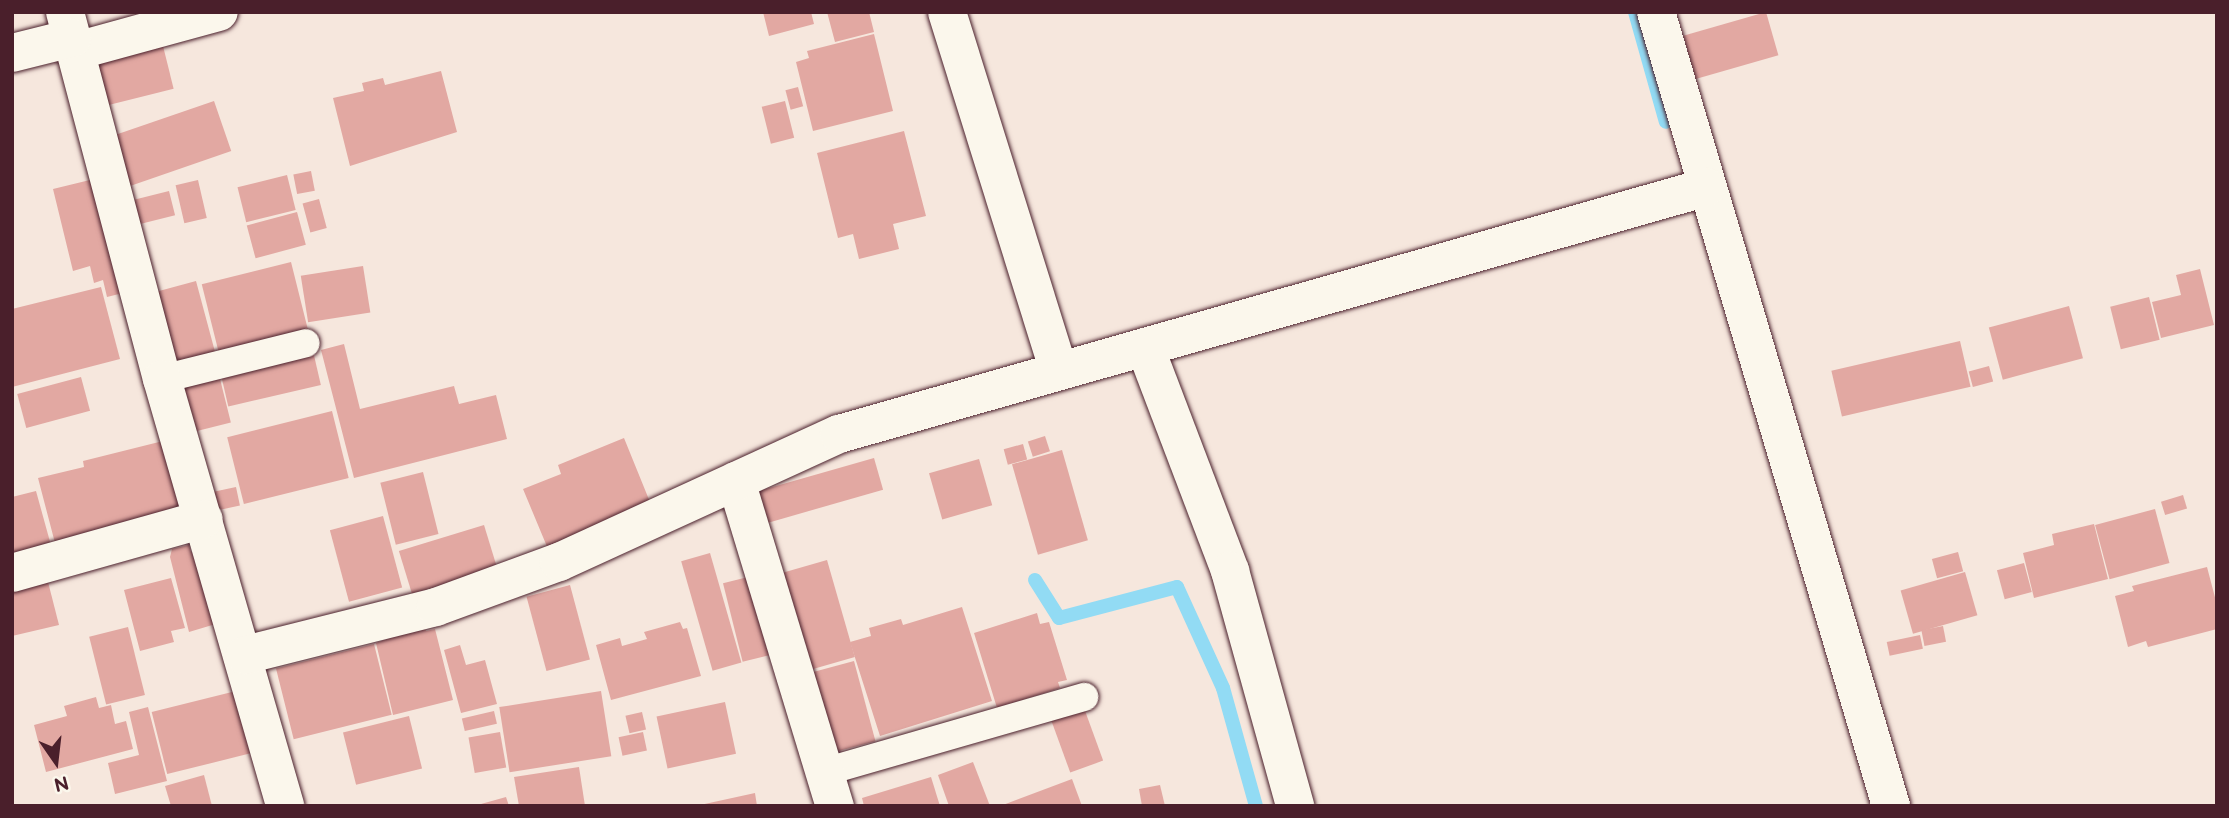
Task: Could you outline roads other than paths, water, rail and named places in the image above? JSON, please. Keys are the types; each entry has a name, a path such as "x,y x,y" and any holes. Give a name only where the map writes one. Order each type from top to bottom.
{"street":[{"path":"12,53 71,34 219,12"},
{"path":"947,12 1059,371"},
{"path":"1656,12 1891,806"},
{"path":"71,34 162,379 245,656 285,806"},
{"path":"245,656 436,607 559,562 839,434 1707,187"},
{"path":"1145,347 1230,571 1295,806"},
{"path":"736,481 830,789"},
{"path":"12,573 204,519"}],"lane":[{"path":"162,379 306,343"},
{"path":"830,789 1084,697"}],"waterway":[{"path":"1635,12 1666,122"},
{"path":"1035,580 1059,618 1177,587 1223,688 1256,806"}]}
